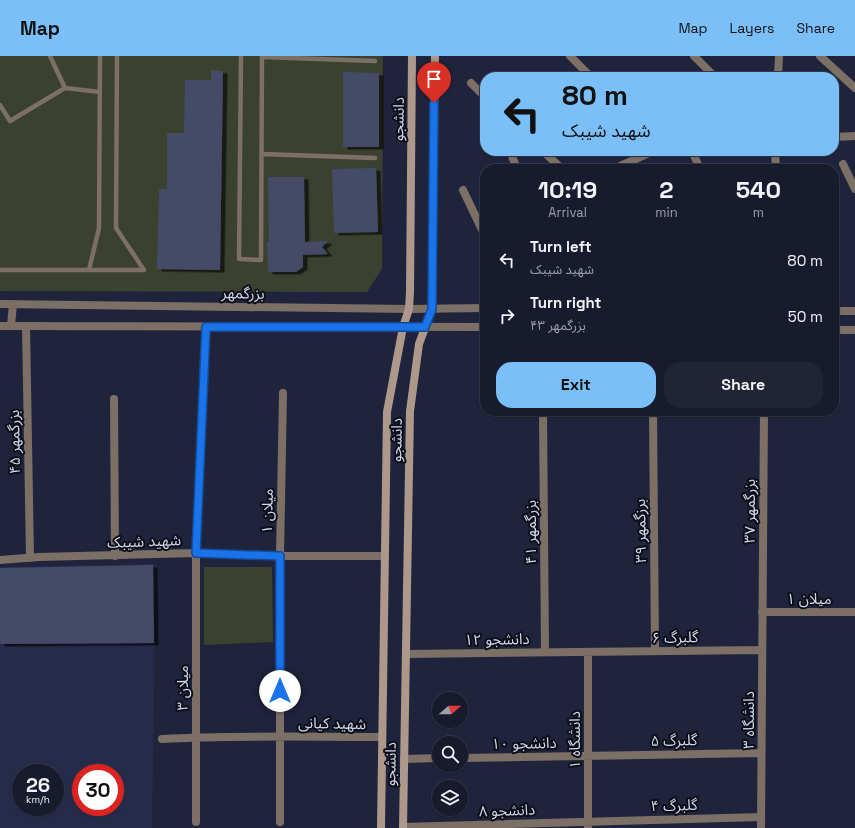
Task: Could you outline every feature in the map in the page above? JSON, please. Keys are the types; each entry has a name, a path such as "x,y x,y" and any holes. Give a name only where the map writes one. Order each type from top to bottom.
{"main road":[{"name":"دانشجو","path":"381,828 387,412 403,327 409,309 412,56"},
{"name":"دانشجو","path":"403,828 410,411 419,344 432,309 435,56"}],"street":[{"path":"570,56 586,72"},
{"path":"694,56 710,72"},
{"path":"778,56 778,72"},
{"path":"820,56 838,72"},
{"path":"839,73 855,88"},
{"path":"471,83 480,92"},
{"path":"839,137 855,136"},
{"path":"548,156 557,164"},
{"path":"625,164 642,156"},
{"path":"843,164 855,189"},
{"path":"464,190 480,225"},
{"name":"بزرگمهر","path":"0,304 409,309 480,308"},
{"path":"11,326 13,304"},
{"path":"839,311 855,311"},
{"path":"0,326 480,328"},
{"name":"بزرگمهر ۴۵","path":"26,326 30,558"},
{"name":"میلان ۳","path":"196,822 196,553 206,327"},
{"path":"839,330 855,330"},
{"name":"میلان ۱","path":"280,822 280,556 283,393"},
{"path":"114,400 115,556"},
{"name":"بزرگمهر ۴۱","path":"543,416 545,652"},
{"name":"برزگمهر ۳۹","path":"653,416 655,651"},
{"name":"بزرگمهر ۳۷","path":"762,612 764,416"},
{"name":"شهید شیبک","path":"0,560 196,553 280,556 385,556"},
{"name":"میلان ۱","path":"762,612 855,612"},
{"name":"دانشگاه ۳","path":"761,828 762,612"},
{"name":"گلبرگ ۶","path":"588,652 762,650"},
{"name":"دانشجو ۱۲","path":"406,654 588,652"},
{"name":"دانشگاه ۱","path":"588,652 588,825"},
{"name":"شهید کیانی","path":"162,739 279,736 382,737"},
{"name":"گلبرگ ۵","path":"588,756 761,753"},
{"name":"دانشجو ۱۰","path":"468,758 588,756"},
{"path":"404,759 432,758"},
{"name":"گلبرگ ۴","path":"588,825 761,816"},
{"name":"دانشجو ۸","path":"403,828 588,825"}],"lane":[{"path":"50,56 65,88"},
{"path":"89,270 99,228 100,56"},
{"path":"0,270 144,270 116,228 117,56"},
{"path":"241,56 239,259 260,260 262,57 375,62"},
{"path":"0,105 10,121 65,88 100,92"},
{"path":"262,154 375,158"}],"shaded area":[{"path":"156,564 152,828 0,828 0,567"}],"green space":[{"path":"0,56 383,56 382,269 367,292 0,291"},
{"path":"204,567 272,567 273,642 204,645"}],"building":[{"path":"211,70 223,71 220,270 157,269 159,189 167,189 167,133 184,133 185,80 211,80"},
{"path":"343,72 379,73 379,147 343,147"},
{"path":"376,168 378,232 334,233 332,169"},
{"path":"268,177 304,177 305,242 328,241 322,247 328,254 303,255 303,267 296,272 268,272"},
{"path":"153,565 154,643 0,644 0,568"}],"route":[{"path":"280,691 280,556 196,553 206,327 425,327 432,309 434,103"}]}
